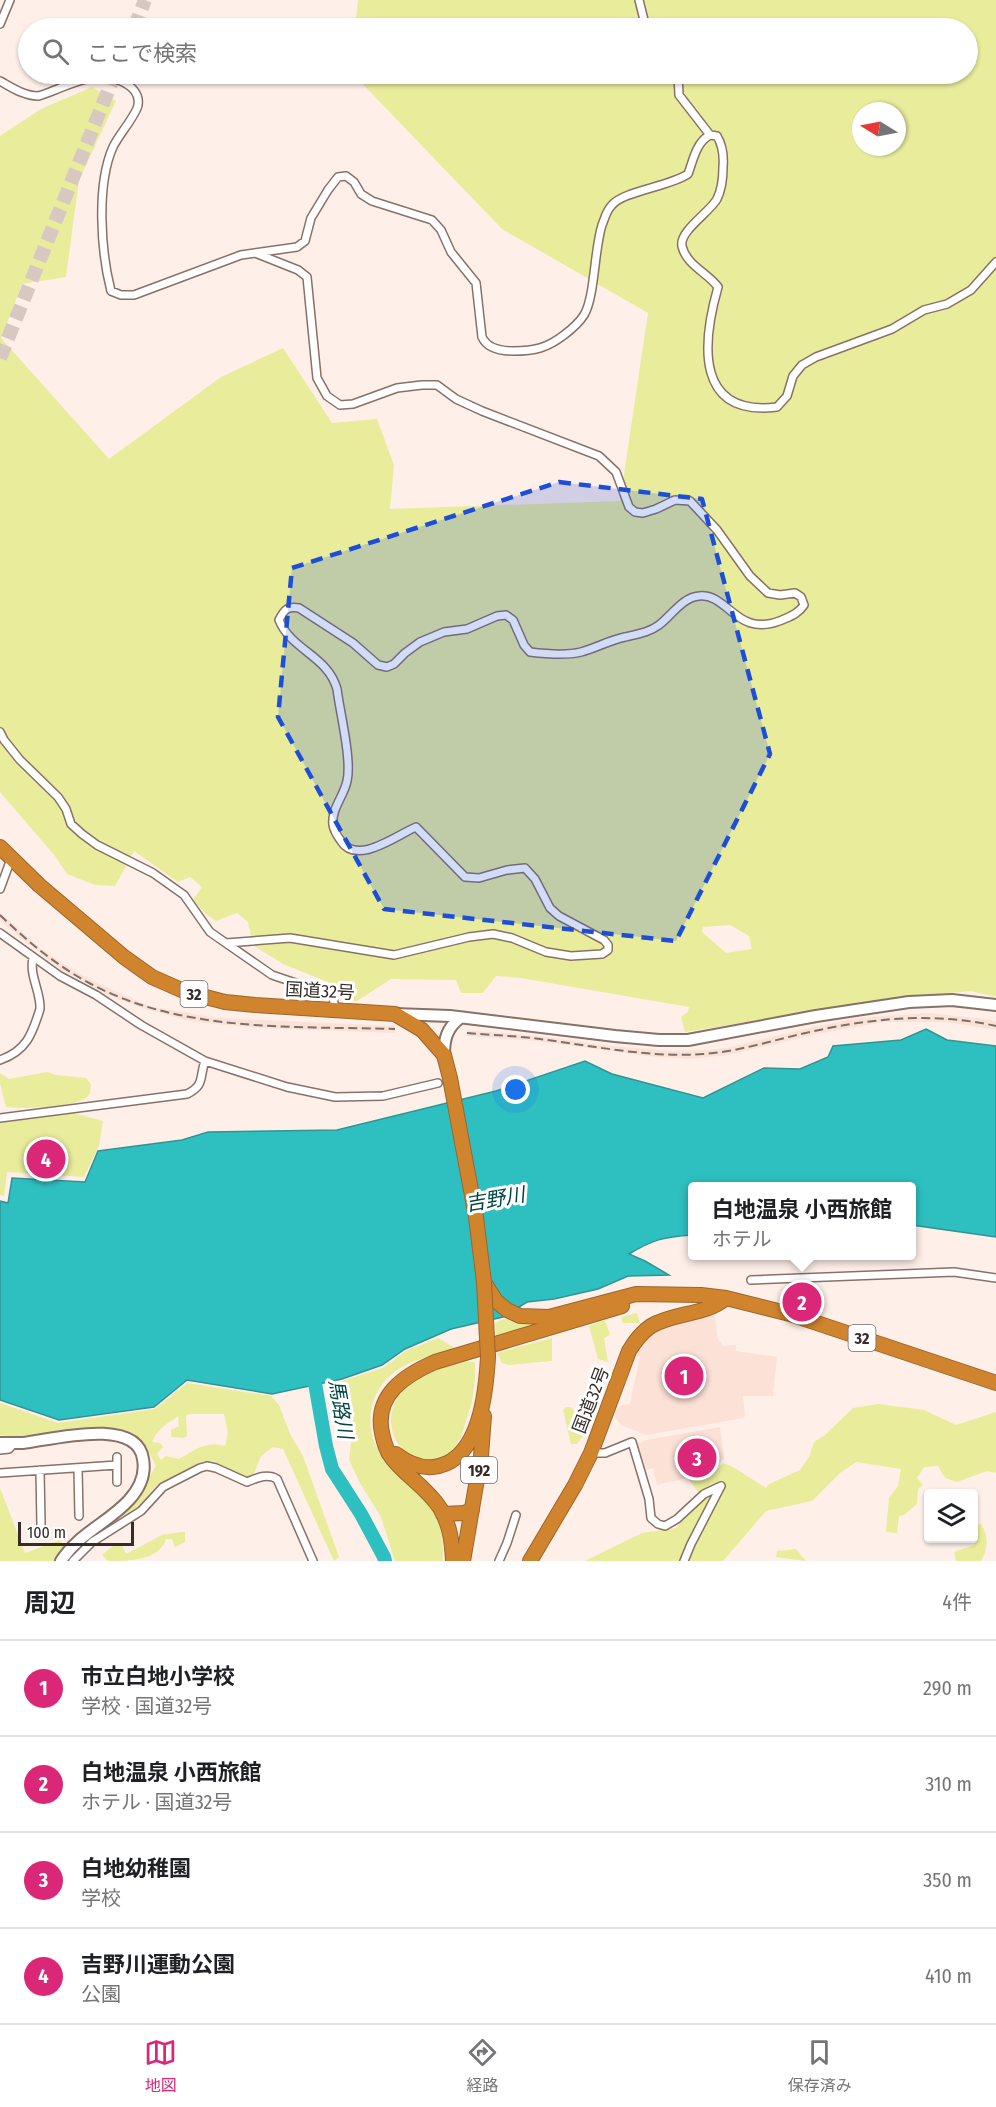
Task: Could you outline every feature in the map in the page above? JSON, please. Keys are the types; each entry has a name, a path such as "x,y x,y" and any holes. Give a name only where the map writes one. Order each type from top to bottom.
{"highway":[{"name":"国道32号","path":"0,847 39,885 152,977 186,992 225,1002 395,1014 411,1022 444,1055 474,1205 484,1282 488,1357 487,1378 480,1414 470,1443 455,1459 434,1467 412,1465 384,1442 381,1422 385,1401 397,1384 417,1370 435,1362 562,1324 635,1302 665,1295"},
{"name":"国道32号","path":"484,1282 496,1301 507,1310 520,1316 549,1317 636,1294 701,1295 726,1298 790,1314 996,1383"},
{"name":"国道32号","path":"530,1561 575,1485 591,1452 629,1351 638,1337 651,1326 668,1319 706,1310 718,1305 726,1298"},
{"name":"192","path":"463,1561 481,1456 487,1378"},
{"path":"384,1442 391,1457 430,1494 443,1514 451,1535 453,1561"},
{"path":"443,1514 464,1513 472,1510"}],"street":[{"path":"0,24 10,0"},
{"path":"639,0 644,18"},
{"path":"0,81 26,94 39,96 70,84"},
{"path":"126,84 133,89 138,98 138,108 112,149 101,210 107,276 111,291 121,295 134,295 241,255 297,247 305,241 311,219 328,189 338,177 346,176 354,182 361,194 372,201 432,219 441,230 451,252 476,283 482,337 485,344 511,351 535,350 550,345 573,329 585,315 589,302 597,239 607,212 613,203 624,196 677,181 688,174 703,138 710,135 717,136 722,145 723,181 717,198 710,208 686,232 682,241 682,249 692,264 718,287 707,337 707,357 716,382 723,395 730,401 739,405 765,409 777,407 787,396 793,376 802,365 826,352 892,329 924,310 947,303 971,290 996,262"},
{"path":"678,84 679,95 710,135"},
{"path":"226,944 290,938 394,954 469,937 493,934 512,938 546,952 571,956 602,954 608,950 608,945 604,940 559,916 550,908 535,879 525,868 507,870 479,878 465,877 416,827 369,851 353,850 344,845 333,825 335,809 347,782 348,767 337,689 334,678 327,668 289,635 282,626 279,620 284,610 291,606 299,608 353,643 378,665 387,667 420,642 444,632 467,629 497,616 506,615 513,620 524,645 530,652 567,654 624,637 641,635 658,626 686,601 701,596 713,598 739,618 766,626 789,617 801,610 804,605 801,597 795,593 768,593 750,576 717,530 690,501 675,500 656,509 642,513 635,512 629,507 616,472 599,456 482,411 456,399 436,386 397,388 353,404 340,405 327,396 317,378 307,277 298,270 255,253"},
{"path":"0,732 3,740 20,760 58,797 66,809 71,824 98,845 153,873 184,895 210,932 272,975 333,997 335,1010"},
{"path":"0,889 11,859"},
{"path":"0,933 60,976 96,995 141,1025 205,1061 287,1087 335,1097 383,1096 438,1083"},
{"path":"0,1060 22,1049 38,1015 40,1003 32,969 33,958"},
{"path":"395,1014 430,1014 659,1040 688,1040 816,1016 909,1002 952,1000 996,1005"},
{"path":"444,1055 445,1038 449,1028 460,1018"},
{"path":"0,1118 187,1094 196,1089 202,1078 205,1061"},
{"path":"751,1280 954,1272 996,1278"},
{"path":"0,1443 78,1434 108,1434 135,1444 142,1453 145,1467 137,1490 127,1502 72,1546 61,1561"},
{"path":"591,1452 605,1453 632,1442 649,1499 651,1518 665,1526 677,1519 704,1494 721,1486 684,1561"},
{"path":"0,1450 9,1449 14,1443"},
{"path":"0,1473 78,1468 117,1461 117,1482"},
{"path":"73,1561 92,1542 141,1511 163,1487 207,1466 247,1482 272,1476 277,1479 313,1561"},
{"path":"78,1468 79,1516"},
{"path":"40,1470 41,1526"},
{"path":"499,1561 516,1515"}],"highlighted area":[{"path":"559,482 702,499 770,754 676,941 384,909 278,717 292,568"}],"shaded area":[{"path":"0,912 40,948 65,965 93,981 149,1006 216,1018 395,1026 395,1033 215,1024 190,1021 148,1010 110,996 62,970 0,920"},
{"path":"929,1013 992,1020 996,1022 996,1030 948,1022 883,1022 817,1034 728,1055 689,1059 647,1056 537,1041 467,1036 467,1030 671,1051 706,1050 726,1048 858,1018"},
{"path":"715,1315 717,1337 723,1346 736,1345 736,1351 777,1357 773,1396 743,1396 745,1417 738,1419 646,1435 621,1425 615,1417 615,1411 622,1405 630,1404 640,1357 632,1353 641,1339 668,1323"},
{"path":"720,1427 724,1458 709,1473 657,1485 653,1468 646,1470 638,1444 646,1440"}],"green space":[{"path":"358,0 996,0 996,997 971,991 895,998 685,1032 681,1017 688,1012 689,1007 521,978 496,976 483,993 461,993 456,980 391,979 357,1001 341,1000 328,982 283,964 253,945 248,922 237,913 216,921 206,914 193,900 202,887 190,877 178,882 134,851 115,886 95,885 67,874 55,856 0,792 0,136 41,109 92,87 116,101 79,180 66,277 22,284 1,338 109,459 221,377 283,348 332,423 377,419 394,465 390,509 620,501 648,313 502,229 363,84 978,84 978,18 356,18","holes":["730,925 749,936 752,949 726,953 702,932 703,927"]},
{"path":"47,1072 86,1078 91,1084 89,1094 81,1101 60,1106 6,1107 0,1073 9,1079"},
{"path":"73,1113 103,1121 99,1146 84,1177 7,1172 4,1196 0,1195 0,1123"},
{"path":"637,1313 640,1323 623,1323 621,1317"},
{"path":"504,1319 522,1323 542,1323 496,1337 495,1323"},
{"path":"605,1320 610,1335 604,1338 608,1362 598,1359 589,1326"},
{"path":"438,1338 455,1348 405,1365 382,1384 372,1406 371,1429 379,1452 386,1462 411,1483 427,1501 437,1517 442,1536 443,1561 395,1561 381,1517 349,1460 352,1434 347,1396 338,1389 339,1382 383,1368 406,1351"},
{"path":"552,1338 552,1361 509,1365 502,1363 497,1353"},
{"path":"466,1362 475,1362 475,1380 472,1402 457,1449 436,1460 417,1458 402,1448 392,1431 392,1412 402,1391 426,1374"},
{"path":"187,1383 271,1396 279,1405 290,1434 303,1456 339,1557 334,1561 283,1449 273,1447 261,1456 253,1476 244,1478 213,1461 203,1461 156,1486 131,1516 124,1518 123,1512 133,1504 156,1466 143,1446 127,1435 108,1430 88,1429 21,1436 0,1435 0,1403 58,1423 155,1409","holes":["189,1414 224,1414 228,1433 225,1446 206,1445 179,1459 166,1456 161,1460 157,1454 163,1447 160,1443 152,1442 154,1437 178,1416 179,1426 171,1430 171,1437 183,1438 187,1436 186,1416"]},
{"path":"878,1404 924,1410 956,1425 996,1412 996,1473 987,1471 957,1482 945,1478 938,1466 924,1467 917,1478 923,1485 918,1489 917,1504 904,1515 899,1516 897,1533 886,1532 889,1498 898,1486 901,1469 856,1462 840,1473 812,1501 766,1511 723,1561 585,1561 642,1533 676,1528 699,1493 689,1480 711,1477 723,1463 766,1488 769,1484 800,1470 809,1457 814,1442 825,1435 853,1408"},
{"path":"571,1407 579,1416 587,1419 590,1427 577,1444 571,1444 563,1410"},
{"path":"0,1488 25,1553 60,1540 64,1547 58,1561 0,1561"},
{"path":"978,1524 981,1524 986,1538 986,1547 981,1561 956,1561 954,1552 974,1545 973,1543 978,1543"},
{"path":"185,1532 185,1542 175,1547 172,1539 166,1539 157,1552 150,1556 125,1561 108,1561 102,1555 115,1544 122,1545 126,1554 162,1535"},
{"path":"796,1549 806,1561 776,1557 777,1551"}],"water":[{"name":"吉野川","path":"926,1029 947,1040 996,1046 996,1237 916,1226 916,1182 688,1182 688,1235 659,1240 629,1254 669,1275 628,1276 598,1289 554,1299 527,1302 503,1317 451,1329 405,1349 382,1365 342,1379 272,1394 187,1380 154,1407 59,1420 0,1400 0,1201 8,1203 12,1178 85,1182 98,1151 182,1140 208,1132 337,1130 496,1091 585,1061 612,1074 703,1098 764,1068 800,1069 828,1057 833,1046 901,1040"}],"waterway":[{"name":"馬路川","path":"312,1366 332,1469 361,1514 385,1561"}],"tunnel":[{"path":"138,18 145,0"},
{"path":"0,358 111,84"}],"railway":[{"path":"0,915 43,953 78,977 127,1000 163,1011 240,1024 395,1029"},
{"path":"467,1033 531,1038 622,1051 683,1055 727,1051 822,1029 872,1021 946,1019 996,1026"}],"place":[{"name":"吉野川運動公園","path":"46,1159"},
{"name":"白地温泉 小西旅館","path":"802,1302"},
{"name":"市立白地小学校","path":"684,1376"},
{"name":"白地幼稚園","path":"697,1458"}]}
